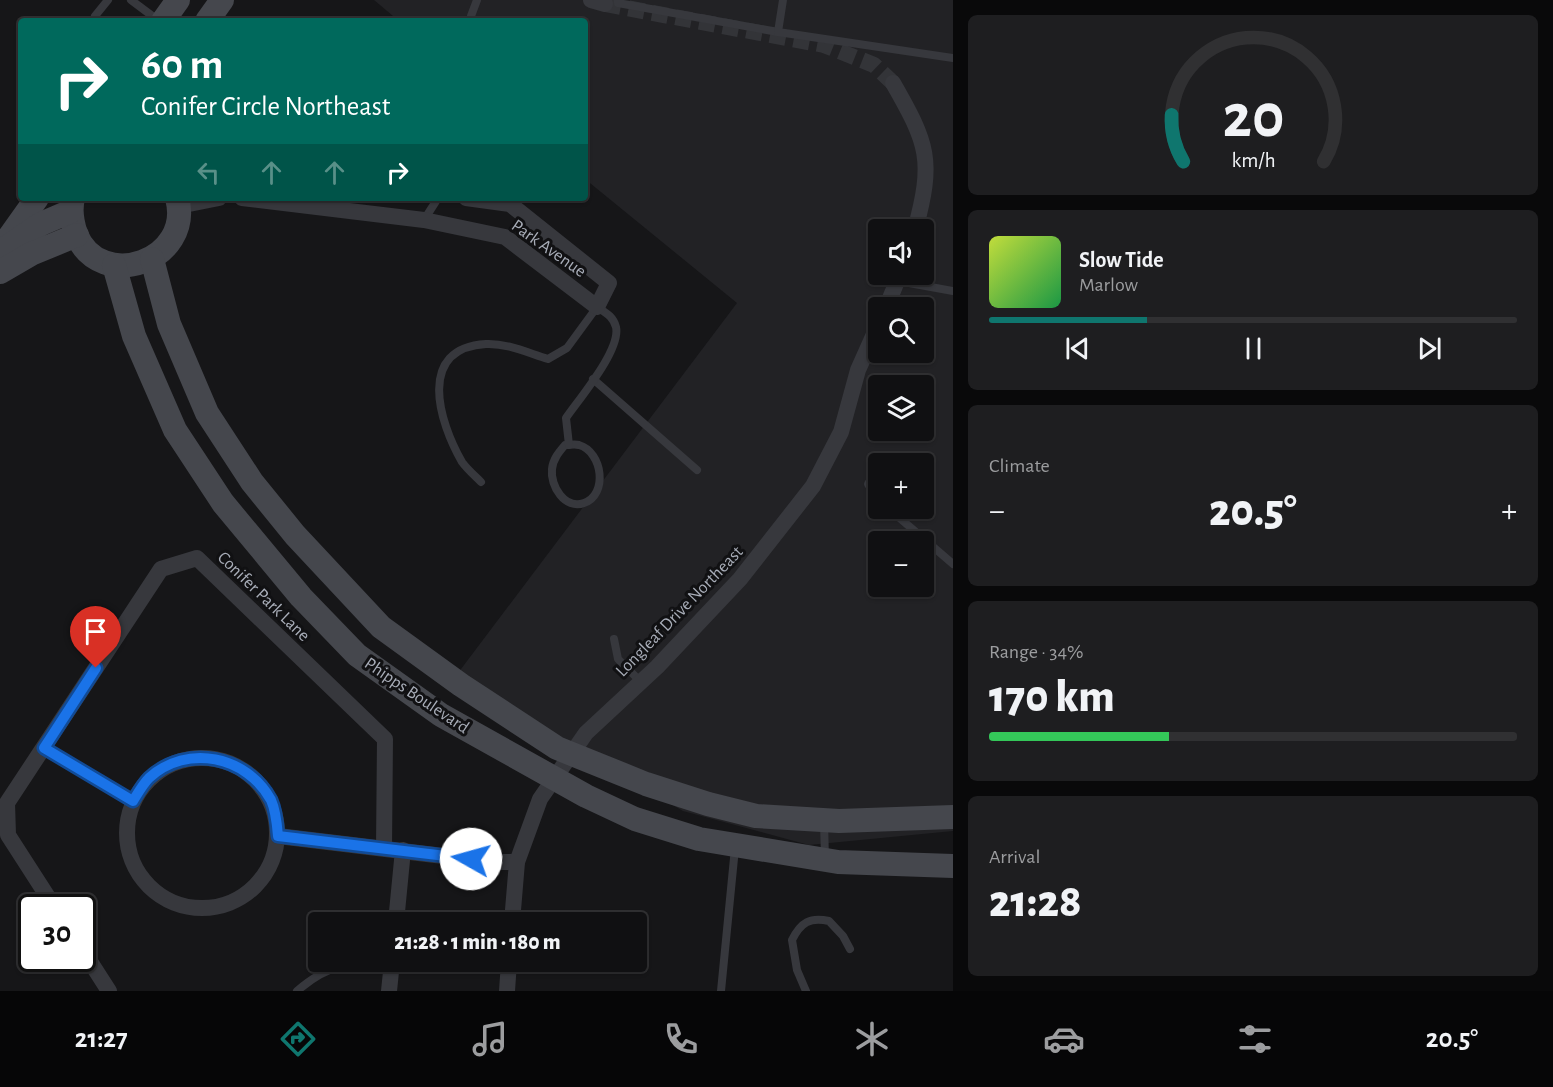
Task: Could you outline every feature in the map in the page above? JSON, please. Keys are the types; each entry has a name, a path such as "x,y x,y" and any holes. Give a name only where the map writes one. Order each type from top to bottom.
{"main road":[{"path":"163,18 178,0"},
{"path":"200,18 205,0"},
{"path":"209,18 222,0"},
{"path":"0,251 35,201"},
{"path":"0,251 72,205 77,235 92,255 114,265 127,266 152,259 172,240 178,224 178,202"},
{"path":"0,272 31,254 77,235"},
{"name":"Phipps Boulevard","path":"152,259 169,324 207,413 252,482 295,535 381,627 461,685 557,748 636,780 708,804 756,816 824,820 953,817"},
{"name":"Phipps Boulevard","path":"114,265 134,336 175,430 223,503 267,558 357,655 441,715 553,778 635,819 699,839 735,847 825,860 953,866"}],"street":[{"path":"892,83 914,119 926,153 926,188 918,219"},
{"name":"Park Avenue","path":"267,201 424,220 504,237 597,307 609,283 510,204 488,201"},
{"name":"Longleaf Drive Northeast","path":"513,912 517,862 540,799 553,778 594,724 641,682 740,579 813,486 841,432 858,370 868,347"},
{"name":"Conifer Park Lane","path":"46,894 8,835 7,803 161,569 197,558 385,739 384,848"},
{"path":"187,758 213,758 238,766 256,779 271,801 278,836 276,852 265,877 253,890 230,904 204,909 177,905 157,894 139,875 130,858 126,832 133,801 148,779 163,768 187,758"},
{"path":"278,836 493,862 517,862"},
{"path":"397,912 403,850"},
{"path":"96,970 110,991"},
{"path":"389,991 391,972"},
{"path":"507,991 508,972"}],"lane":[{"path":"95,16 108,0"},
{"path":"131,0 157,18"},
{"path":"471,16 477,0"},
{"path":"778,32 783,0"},
{"path":"605,1 778,32 953,58"},
{"path":"424,220 436,201"},
{"path":"928,285 953,291"},
{"path":"481,482 463,464 442,412 438,388 440,373 445,362 470,346 487,344 504,345 548,359 567,348 597,307 611,315 617,330 610,354 566,418 569,445"},
{"path":"592,379 697,470"},
{"path":"565,445 569,445 579,445 589,452 600,478 599,490 592,500 581,505 569,503 559,495 554,482 552,470 556,456 565,445"},
{"path":"901,519 953,564"},
{"path":"615,639 618,659 641,682"},
{"path":"44,748 133,801"},
{"path":"824,820 825,860"},
{"path":"722,991 735,847"},
{"path":"806,991 797,970 792,940 806,921 813,919 830,921 843,936 850,949"},
{"path":"297,991 322,972"}],"shaded area":[{"path":"374,0 953,0 953,831 809,845 683,811 567,743 458,673 737,303 588,181 588,18 395,18"}],"tunnel":[{"path":"605,4 824,45 874,65 893,83"}],"route":[{"path":"96,668 44,748 133,801 148,779 163,768 187,758 213,758 238,766 256,779 271,801 276,815 278,836 471,859"}]}
